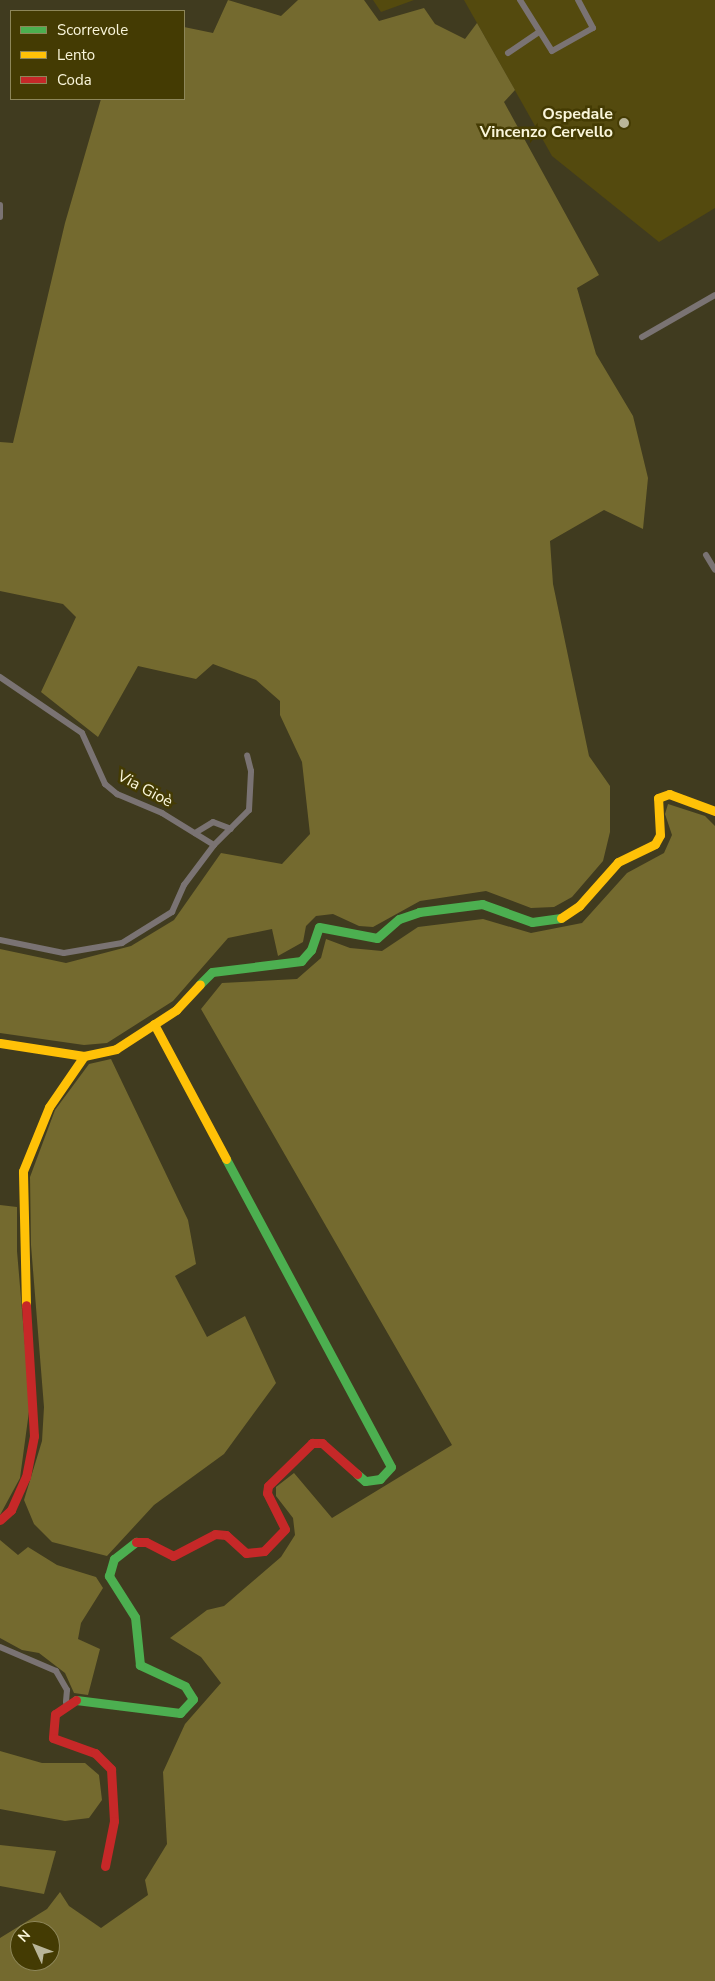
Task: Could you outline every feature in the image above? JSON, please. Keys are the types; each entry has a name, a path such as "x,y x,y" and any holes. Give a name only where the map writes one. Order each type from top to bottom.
{"street":[{"path":"520,0 552,51 593,28 578,0"},
{"path":"508,53 539,32"},
{"path":"0,205 0,217"},
{"path":"642,337 715,295"},
{"path":"706,555 715,570"},
{"name":"Via Gioè","path":"0,677 82,734 105,784 117,794 195,833 214,845"},
{"path":"0,940 64,953 122,943 172,912 214,845 231,829 250,803 246,755"},
{"path":"0,1042 84,1056 116,1048 176,1010 212,972 300,961 311,950 319,927 377,938 399,919 419,912 482,904 532,922 560,918 579,906 618,862 655,844 660,835 658,798 669,794 710,806 715,811"},
{"path":"195,833 213,822 231,829"},
{"path":"66,1702 180,1713 191,1706 193,1699 185,1686 140,1666 135,1617 108,1576 123,1548 138,1540 173,1556 207,1536 221,1533 246,1553 264,1551 285,1529 266,1494 268,1486 312,1443 322,1443 365,1481 380,1479 390,1467 154,1024"},
{"path":"0,1520 11,1510 26,1477 34,1436 22,1241 23,1171 48,1107 84,1056"},
{"path":"0,1647 56,1670 67,1690 66,1702 55,1714 53,1738 96,1753 110,1769 114,1821 105,1866"}],"shaded area":[{"path":"228,0 281,16 298,0 364,0 379,21 424,8 435,24 465,39 477,23 515,90 504,102 599,275 577,288 596,354 633,416 648,478 643,529 604,510 550,541 553,584 589,756 610,786 610,832 603,861 572,897 554,907 531,908 486,891 420,901 373,927 359,926 333,914 316,916 306,926 303,942 278,956 272,929 228,938 173,1001 107,1043 84,1045 0,1033 0,949 66,963 131,946 174,920 221,853 282,864 310,834 302,762 280,715 280,701 256,680 213,664 196,679 138,666 98,737 41,692 76,617 63,604 0,591 0,442 13,443 65,223 101,100 185,100 185,27 213,33"},
{"path":"373,0 414,0 381,12"},
{"name":"Ospedale Vincenzo Cervello","path":"464,0 715,0 715,208 659,242 552,156"},
{"path":"668,804 705,816 715,826 715,1981 0,1981 0,1938 10,1932 10,1971 60,1971 60,1921 28,1921 47,1909 60,1892 69,1906 101,1928 148,1895 145,1880 167,1844 163,1772 185,1724 221,1683 201,1657 170,1638 207,1610 224,1606 281,1557 295,1535 293,1518 276,1496 276,1487 294,1473 332,1518 452,1445 201,1009 222,983 297,979 321,958 326,939 350,948 382,951 418,927 483,919 531,933 582,923 627,873 664,853 672,835 665,814"},
{"path":"111,1059 188,1220 196,1264 175,1276 207,1337 245,1316 276,1383 224,1454 154,1505 107,1556 52,1542 34,1524 24,1500 42,1441 44,1407 31,1245 30,1177 55,1110 89,1064"},
{"path":"0,1205 17,1207 17,1251 30,1404 20,1478 0,1515"},
{"path":"0,1540 18,1555 28,1547 57,1565 96,1577 103,1588 81,1623 78,1639 100,1649 88,1695 74,1693 65,1673 39,1653 22,1650 0,1638"},
{"path":"0,1751 42,1763 85,1763 99,1775 102,1800 89,1818 65,1821 0,1809"},
{"path":"0,1845 56,1851 44,1894 0,1886"}],"traffic: fast":[{"path":"200,984 212,972 301,961 311,950 319,927 377,938 399,919 419,912 482,904 532,922 561,918"},
{"path":"226,1159 391,1467 380,1479 365,1481 357,1474"},
{"path":"76,1700 180,1713 193,1699 185,1686 140,1665 135,1617 109,1576 114,1559 136,1542"}],"traffic: slow":[{"path":"561,918 579,906 618,862 655,844 660,835 658,798 669,794 715,811"},
{"path":"0,1043 84,1056 116,1049 176,1010 200,984"},
{"path":"154,1024 226,1159"},
{"path":"26,1305 23,1171 49,1107 84,1056"}],"traffic: jam":[{"path":"0,1520 11,1510 26,1477 34,1436 26,1305"},
{"path":"136,1542 146,1542 173,1556 215,1534 226,1535 246,1553 264,1551 285,1529 267,1493 268,1486 312,1443 322,1443 357,1474"},
{"path":"76,1700 55,1714 53,1738 95,1753 111,1769 114,1821 105,1866"}],"place":[{"name":"Ospedale Vincenzo Cervello","path":"624,123"}]}
